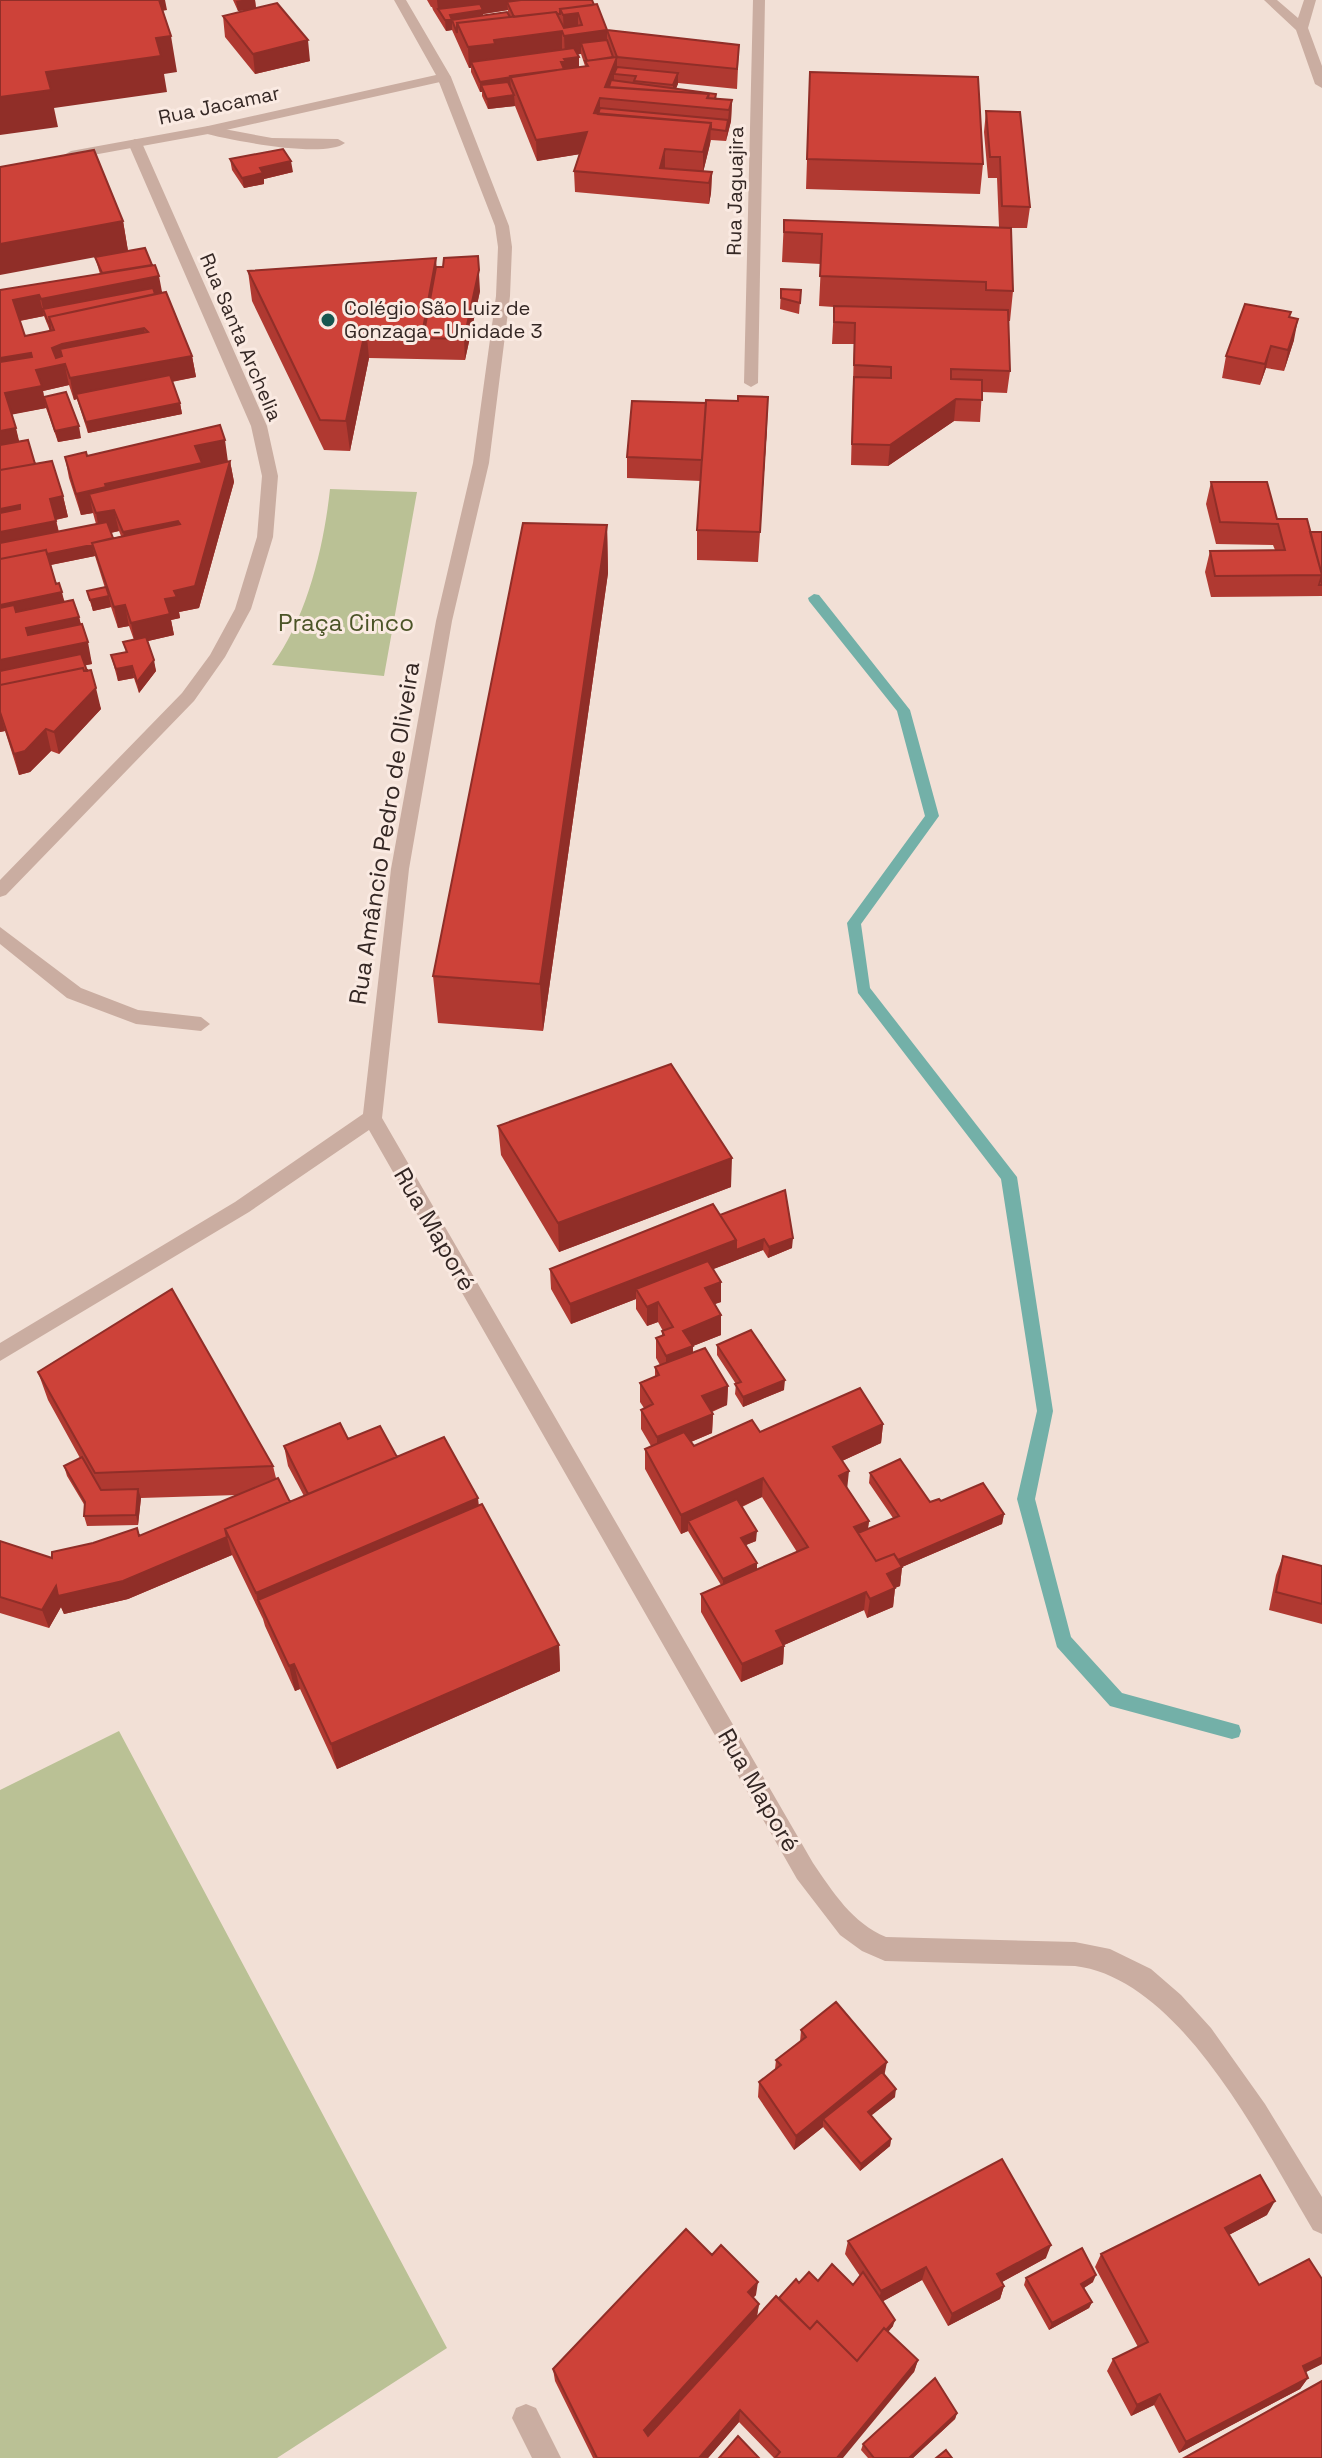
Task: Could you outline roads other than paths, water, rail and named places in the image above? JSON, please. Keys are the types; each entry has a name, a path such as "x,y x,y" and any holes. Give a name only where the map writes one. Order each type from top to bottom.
{"street":[{"name":"Rua Amâncio Pedro de Oliveira","path":"372,1118 400,869 444,621 481,463 503,296 505,247 502,226 444,77 400,0"},
{"name":"Rua Jaguajira","path":"751,383 759,0"},
{"path":"1270,0 1302,28 1322,84"},
{"path":"1302,28 1310,0"},
{"name":"Rua Jacamar","path":"60,157 208,130 444,77"},
{"path":"208,130 241,140 281,144 338,143"},
{"name":"Rua Santa Archelia","path":"0,891 195,687 217,657 243,609 265,537 270,476 259,426 135,143"},
{"path":"0,934 74,993 136,1017 201,1024"},
{"path":"0,1353 242,1207 372,1118"},
{"name":"Rua Maporé","path":"372,1118 805,1871 841,1923 864,1942 885,1949 1064,1953 1109,1961 1148,1980 1187,2015 1252,2109 1322,2221"},
{"path":"526,2418 547,2458"}],"waterway":[{"path":"814,598 903,710 932,816 854,923 863,989 1009,1177 1045,1411 1026,1499 1063,1641 1116,1700 1232,1731"}],"place":[{"name":"Colégio São Luiz de Gonzaga - Unidade 3","path":"328,320"}],"park label":[{"name":"Praça Cinco","path":"346,622"}]}
